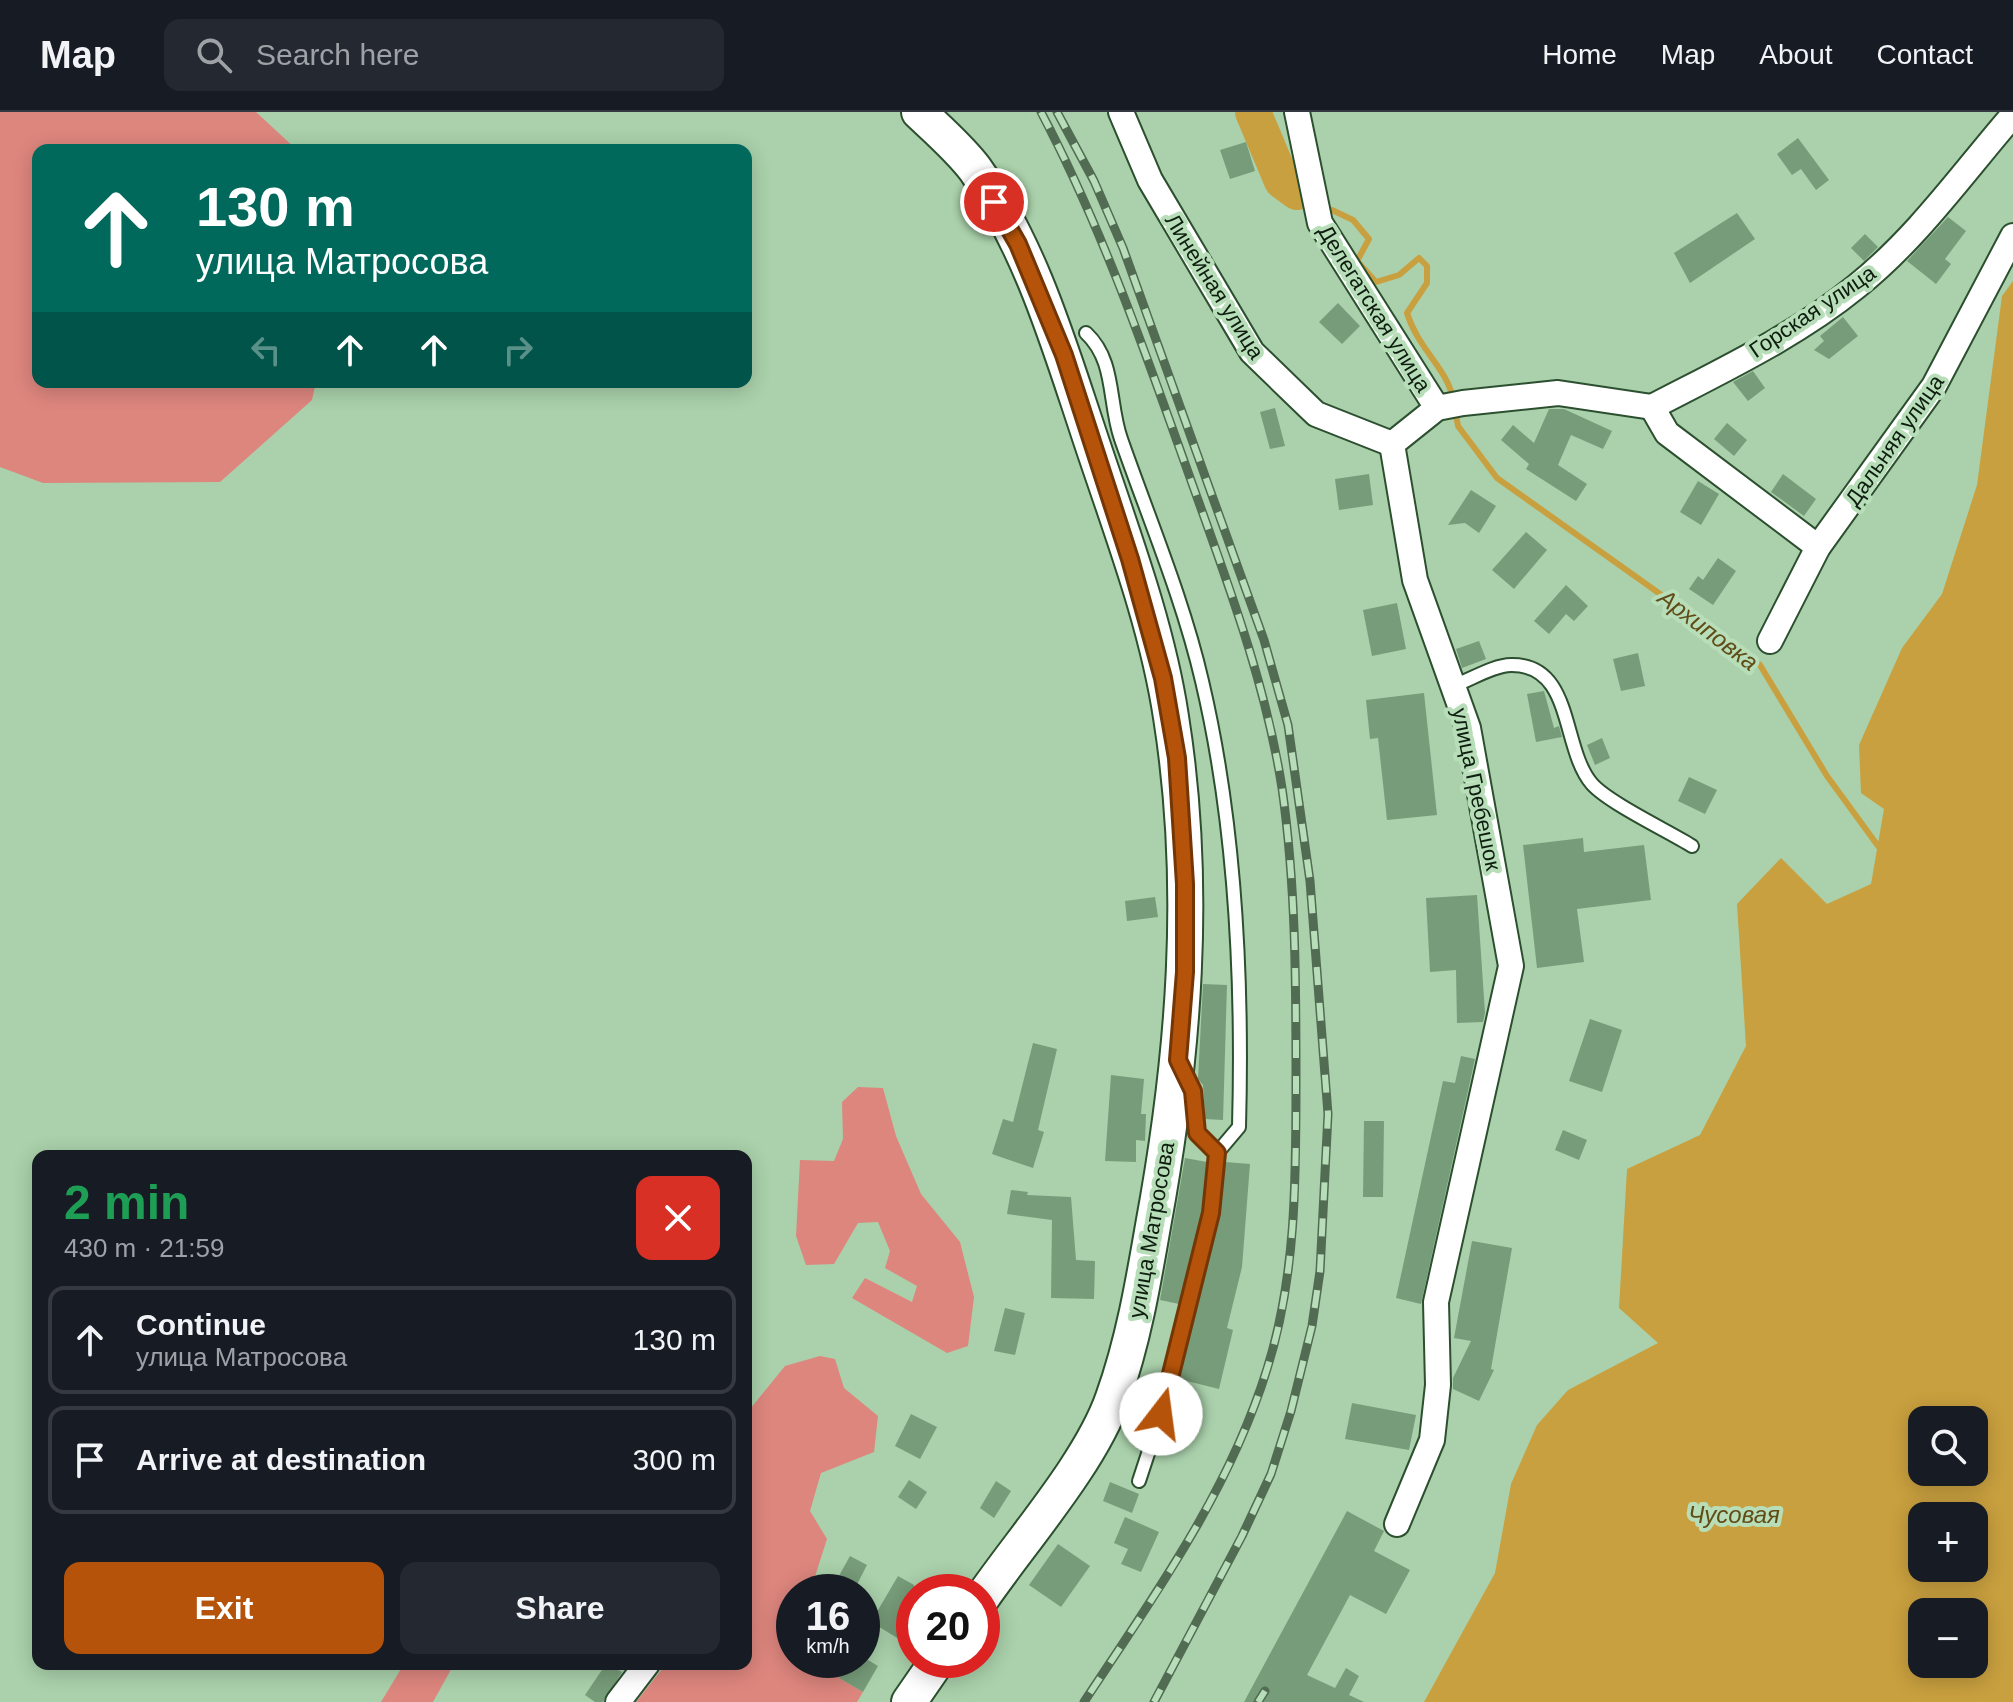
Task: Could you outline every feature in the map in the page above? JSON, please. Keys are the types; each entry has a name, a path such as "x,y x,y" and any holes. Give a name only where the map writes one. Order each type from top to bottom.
{"street":[{"name":"улица Матросова","path":"919,112 975,170 1031,274 1064,355 1155,648 1171,713 1181,803 1186,928 1178,1060 1164,1167 1141,1296 1113,1400 1086,1452 999,1574"},
{"name":"Линейная улица","path":"1121,112 1150,180 1252,352 1316,414 1392,444"},
{"name":"Делегатская улица","path":"1297,112 1320,223 1437,408"},
{"name":"Горская улица","path":"1652,407 1741,360 1856,287 1914,234 2013,115"},
{"name":"Дальняя улица","path":"1770,641 1818,547 1934,386 2013,236"},
{"path":"1392,444 1437,408 1463,403 1558,393 1652,407 1667,433 1818,547"},
{"name":"улица Гребешок","path":"1392,444 1415,580 1468,728 1511,966 1436,1302 1438,1385 1432,1440 1397,1524"},
{"path":"618,1702 642,1670"},
{"path":"909,1702 926,1678"}],"lane":[{"path":"1086,333 1100,347 1108,369 1117,427 1191,639 1213,731 1232,877 1238,996 1239,1127 1217,1153 1208,1224 1161,1414 1139,1481"},
{"path":"1453,686 1510,665 1535,669 1554,685 1578,764 1594,786 1692,846"},
{"path":"1178,1060 1193,1091 1197,1133 1217,1153"},
{"path":"1113,1400 1161,1414"}],"shaded area":[{"path":"0,112 256,112 291,144 32,144 32,388 315,388 312,400 220,482 43,483 0,467"},
{"path":"1237,112 1266,112 1290,161 1269,167"},
{"path":"858,1087 883,1088 896,1136 921,1194 960,1242 974,1297 968,1346 947,1353 852,1298 865,1278 912,1302 917,1286 885,1268 890,1251 878,1222 858,1223 834,1264 806,1265 796,1236 800,1160 834,1161 843,1139 842,1102"},
{"path":"820,1356 835,1359 844,1388 878,1416 874,1452 821,1473 810,1511 827,1539 816,1574 776,1574 776,1678 839,1678 863,1692 857,1702 636,1702 661,1670 752,1670 752,1407 785,1366"},
{"path":"400,1670 451,1670 433,1702 381,1702"}],"water":[{"name":"Чусовая","path":"2013,281 2013,1702 1424,1702 1495,1573 1511,1484 1537,1425 1568,1390 1658,1343 1619,1308 1627,1169 1700,1135 1746,1046 1737,904 1781,858 1827,904 1871,884 1884,809 1861,793 1859,745 1902,648 1942,594 1977,485 2002,296"}],"building":[{"path":"1798,138 1829,180 1816,190 1801,169 1792,175 1777,154"},
{"path":"1246,142 1255,171 1230,179 1220,150"},
{"path":"1737,213 1755,239 1690,283 1674,253"},
{"path":"1948,217 1966,231 1945,259 1951,264 1936,284 1907,261"},
{"path":"1865,234 1878,247 1864,261 1851,248"},
{"path":"1338,303 1360,326 1342,344 1319,322"},
{"path":"1843,317 1858,336 1829,359 1814,350 1824,341 1820,336"},
{"path":"1753,371 1765,388 1748,401 1733,382"},
{"path":"1275,408 1285,446 1270,449 1260,412"},
{"path":"1549,409 1564,409 1612,431 1603,449 1571,435 1558,465 1587,484 1576,501 1526,469 1529,464 1501,440 1513,425 1534,443"},
{"path":"1727,423 1747,440 1734,456 1714,439"},
{"path":"1369,474 1373,505 1339,510 1335,479"},
{"path":"1783,474 1816,499 1804,516 1771,492"},
{"path":"1698,481 1719,494 1701,525 1680,512"},
{"path":"1471,490 1496,506 1479,533 1465,523 1448,525"},
{"path":"1526,532 1547,550 1514,589 1492,570"},
{"path":"1718,558 1736,571 1713,605 1689,589 1698,576 1703,580"},
{"path":"1566,585 1588,606 1574,621 1566,614 1549,634 1534,621"},
{"path":"1397,603 1406,649 1372,656 1363,610"},
{"path":"1479,641 1486,659 1462,668 1456,649"},
{"path":"1638,653 1645,686 1621,691 1613,659"},
{"path":"1544,691 1554,728 1559,726 1562,737 1536,742 1527,694"},
{"path":"1424,693 1437,815 1387,820 1378,738 1370,739 1366,700"},
{"path":"1602,738 1610,758 1595,765 1587,745"},
{"path":"1689,777 1717,790 1705,814 1678,801"},
{"path":"1583,838 1584,852 1644,845 1651,900 1577,909 1584,962 1537,968 1523,845"},
{"path":"1477,895 1485,1013 1483,1022 1457,1023 1456,970 1430,972 1426,898"},
{"path":"1155,897 1158,917 1127,921 1125,901"},
{"path":"1203,984 1227,985 1223,1120 1205,1119 1203,1085 1198,1079"},
{"path":"1590,1019 1622,1030 1602,1092 1569,1081"},
{"path":"1033,1043 1057,1049 1038,1130 1044,1132 1033,1168 992,1154 1003,1119 1013,1122"},
{"path":"1461,1056 1475,1059 1421,1304 1396,1298 1443,1081 1455,1083"},
{"path":"1111,1075 1144,1079 1141,1114 1146,1114 1145,1141 1136,1140 1136,1162 1105,1161"},
{"path":"1364,1121 1384,1121 1383,1197 1363,1197"},
{"path":"1563,1130 1587,1140 1579,1160 1555,1150"},
{"path":"1185,1158 1207,1162 1202,1211 1179,1304 1160,1300"},
{"path":"1225,1162 1250,1164 1242,1267 1227,1328 1233,1330 1219,1389 1179,1379 1220,1215"},
{"path":"1011,1190 1028,1192 1027,1195 1071,1197 1076,1260 1095,1261 1094,1299 1051,1298 1052,1220 1007,1214"},
{"path":"1472,1241 1512,1248 1491,1369 1494,1370 1479,1401 1453,1389 1453,1378 1471,1341 1454,1338"},
{"path":"1005,1308 1025,1313 1015,1355 994,1351"},
{"path":"1352,1403 1416,1415 1409,1450 1345,1439"},
{"path":"911,1414 937,1427 920,1459 895,1446"},
{"path":"909,1480 927,1492 916,1509 898,1497"},
{"path":"996,1481 1011,1491 994,1518 980,1508"},
{"path":"1110,1482 1139,1494 1132,1513 1103,1501"},
{"path":"1347,1511 1384,1531 1374,1551 1410,1570 1386,1614 1350,1595 1307,1675 1335,1688 1346,1668 1359,1676 1349,1695 1364,1702 1244,1702"},
{"path":"1125,1517 1159,1532 1141,1572 1121,1564 1128,1549 1114,1543"},
{"path":"1058,1544 1090,1566 1061,1607 1029,1585"},
{"path":"850,1556 867,1565 862,1574 840,1574"},
{"path":"896,1579 896,1637 880,1627 880,1607"},
{"path":"602,1670 622,1672 603,1702 595,1702 585,1695"},
{"path":"839,1678 871,1678 863,1692"}],"waterway":[{"name":"Архиповка","path":"1253,112 1282,181 1297,192"},
{"name":"Архиповка","path":"1332,210 1353,220 1369,239 1357,261 1376,282 1399,275 1419,258 1427,266 1427,283 1407,313 1418,337 1445,378 1453,399"},
{"name":"Архиповка","path":"1455,410 1458,426 1497,478 1760,665 1827,776 1881,850"}],"railway":[{"path":"1041,112 1084,200 1121,289 1216,550 1255,668 1282,788 1293,899 1296,1156 1289,1264 1277,1334 1251,1414 1211,1500 1163,1582 1084,1702"},
{"path":"1057,112 1094,181 1123,248 1264,640 1288,725 1310,881 1328,1114 1320,1271 1312,1326 1291,1411 1271,1474 1242,1536 1154,1702"},
{"path":"1258,1702 1265,1691"}],"route":[{"path":"994,202 1018,244 1064,355 1130,559 1171,713 1181,803 1186,913 1178,1060 1193,1091 1197,1133 1217,1153 1211,1213 1198,1274 1161,1414"}]}
